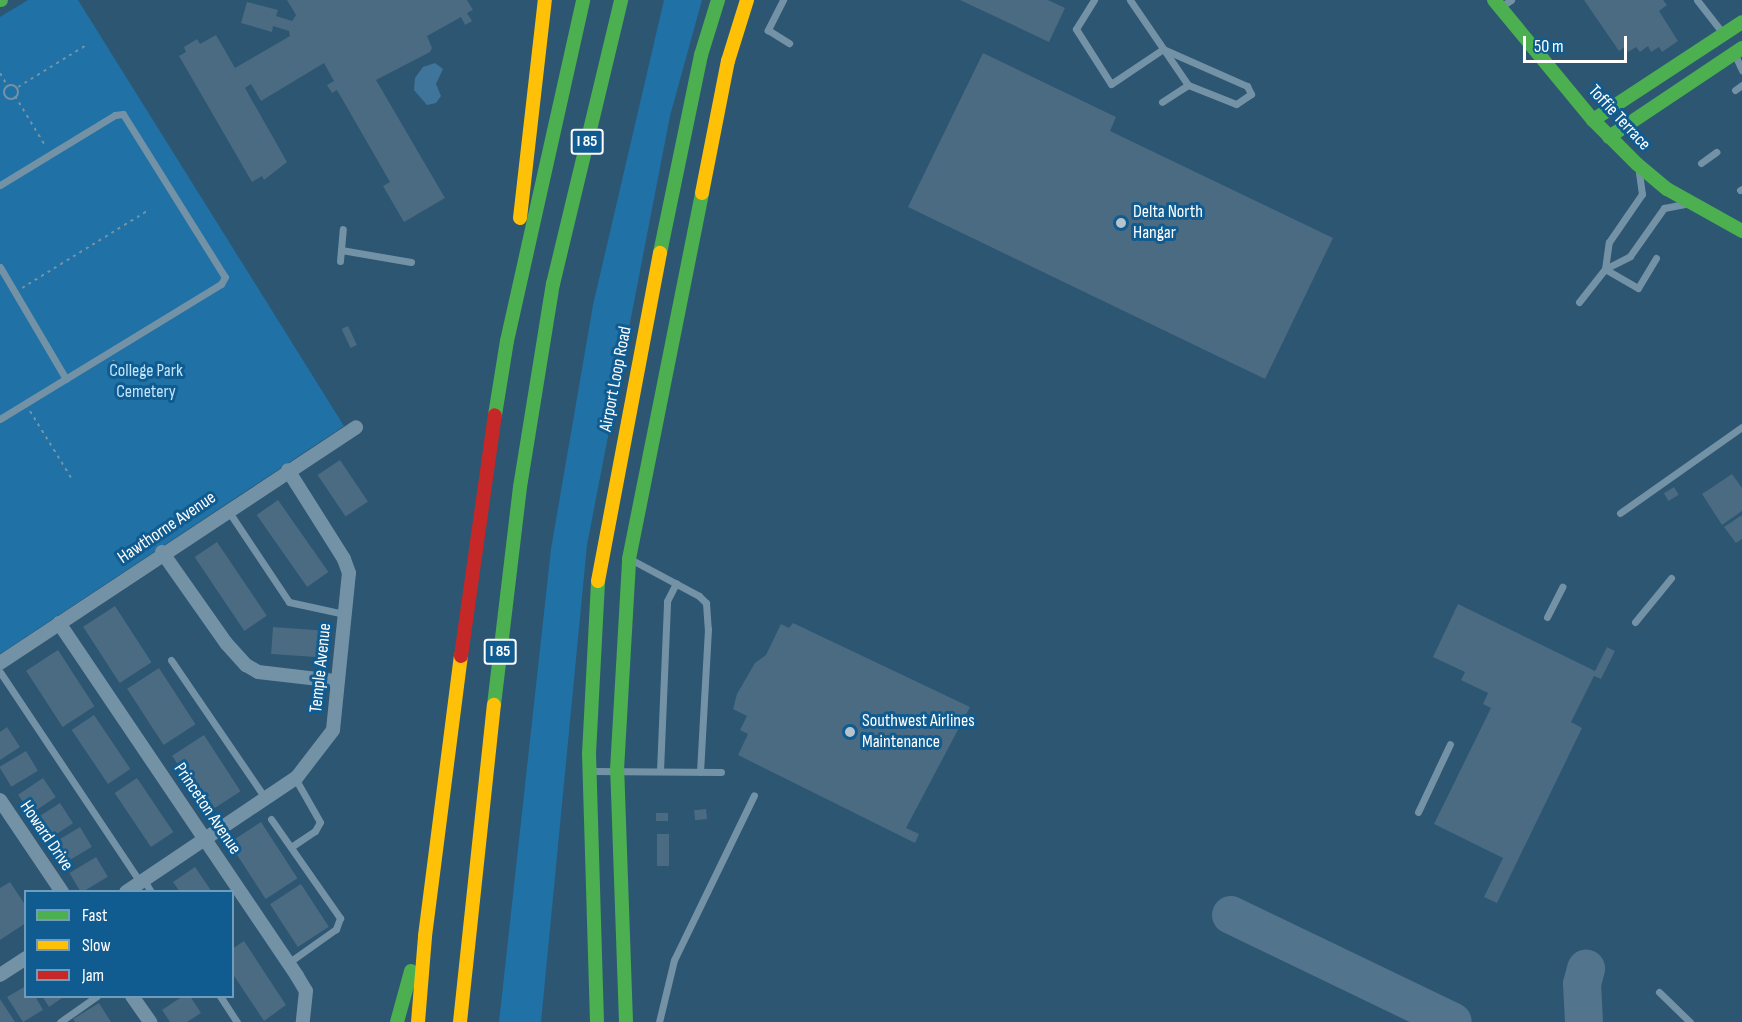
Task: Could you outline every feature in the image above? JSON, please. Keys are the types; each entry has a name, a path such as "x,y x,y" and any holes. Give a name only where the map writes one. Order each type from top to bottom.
{"main road":[{"path":"521,269 525,153 545,0"},
{"name":"I 85","path":"418,1022 425,936 477,528 521,269 583,0"},
{"name":"I 85","path":"460,1022 478,834 520,487 553,284 621,0"},
{"path":"553,284 577,243 617,55 635,0"},
{"name":"Airport Loop Road","path":"597,1022 589,771 599,569 627,415 701,55 718,0"},
{"path":"626,1022 617,770 620,670 629,559 728,61 747,0"},
{"name":"Toffie Terrace","path":"1502,2 1593,120 1637,164 1693,205 1742,231"},
{"path":"1593,120 1742,22"},
{"path":"1609,137 1738,50 1723,34"},
{"path":"397,1022 425,936"}],"street":[{"name":"Hawthorne Avenue","path":"0,663 162,552 356,427"},
{"name":"Temple Avenue","path":"129,890 145,884 295,778 333,730 336,681 349,573 344,559 288,470"},
{"path":"162,552 226,643 246,665 258,672 336,681"},
{"name":"Princeton Avenue","path":"59,622 306,991 303,1022"},
{"name":"Howard Drive","path":"2,807 61,890"},
{"path":"0,975 24,959"},
{"path":"133,998 150,1022"}],"lane":[{"path":"783,0 768,30 789,43"},
{"path":"1094,0 1076,29 1111,84 1163,49"},
{"path":"1130,0 1163,49 1188,85 1236,104 1251,94 1247,86 1163,49"},
{"path":"1697,0 1723,34"},
{"path":"1738,50 1742,70"},
{"path":"1162,102 1188,85"},
{"path":"1735,90 1742,85"},
{"path":"0,185 115,115 123,114 225,277 221,284 0,419"},
{"path":"1701,163 1716,152"},
{"path":"1605,269 1609,242 1642,194 1637,164"},
{"path":"1579,302 1605,269 1630,256 1664,208 1693,205"},
{"path":"340,261 343,229"},
{"path":"341,250 411,262"},
{"path":"1605,269 1638,288 1656,258"},
{"path":"0,267 66,379"},
{"path":"1620,513 1742,426"},
{"path":"227,510 288,602 344,614"},
{"path":"629,559 699,596 708,613 700,772"},
{"path":"1635,622 1671,578"},
{"path":"660,771 667,601 676,583"},
{"path":"1547,617 1562,587"},
{"path":"171,660 265,798"},
{"path":"0,672 145,884"},
{"path":"1418,812 1450,744"},
{"path":"589,771 721,772"},
{"path":"291,847 315,831 320,822 295,778"},
{"path":"659,1022 672,966 754,795"},
{"path":"271,819 340,918 336,929 288,963"},
{"path":"1659,992 1690,1022"},
{"path":"60,1022 94,998"},
{"path":"221,998 237,1022"}],"path":[{"path":"8,87 18,87 88,44"},
{"path":"0,73 8,87"},
{"path":"4,96 8,87"},
{"path":"18,87 15,96 50,154"},
{"path":"0,98 15,96"},
{"path":"15,292 149,210"},
{"path":"115,363 118,368"},
{"path":"26,404 73,481"}],"green space":[{"name":"College Park Cemetery","path":"28,0 78,0 344,426 0,654 0,17"},
{"path":"664,0 702,0 670,116 587,545 541,1022 499,1022 551,549 593,305"}],"shaded area":[{"path":"435,63 443,69 436,84 441,96 436,103 427,105 414,90 415,78 423,67"}],"building":[{"path":"287,0 467,0 473,10 467,13 472,21 465,25 461,17 427,36 432,48 430,52 376,80 445,198 404,222 383,186 390,182 337,90 332,93 327,85 334,81 324,63 261,101 251,84 245,88 287,162 264,180 262,176 252,182 179,56 186,52 184,47 197,39 200,44 216,35 235,68 290,36 289,31 273,26 272,32 241,23 247,2 278,10 276,16 292,21 296,15"},
{"path":"960,0 1048,0 1065,8 1049,42"},
{"path":"1584,0 1663,0 1667,5 1659,11 1678,41 1662,52 1659,47 1651,52 1648,46 1640,52 1636,47 1628,52 1625,47 1619,51"},
{"name":"Delta North Hangar","path":"983,53 1116,117 1110,131 1333,238 1265,379 908,207"},
{"path":"348,326 357,345 351,348 342,329"},
{"path":"340,460 368,501 346,517 318,475"},
{"path":"1732,474 1742,488 1742,511 1722,525 1702,494"},
{"path":"1674,487 1679,495 1669,501 1664,493"},
{"path":"278,500 328,572 307,587 257,515"},
{"path":"1742,515 1742,539 1736,543 1724,527"},
{"path":"217,542 267,616 244,631 195,557"},
{"path":"1458,604 1595,671 1607,647 1615,651 1601,679 1594,676 1571,722 1582,728 1497,903 1484,897 1503,858 1434,824 1491,708 1483,704 1488,693 1461,680 1465,672 1433,657"},
{"path":"115,606 151,662 120,683 83,627"},
{"name":"Southwest Airlines Maintenance","path":"793,623 970,707 906,828 919,834 915,843 738,755 748,734 740,730 747,716 733,709 737,694 755,663 766,655 781,624 789,628"},
{"path":"273,627 325,631 323,658 271,654"},
{"path":"58,650 94,706 63,727 26,671"},
{"path":"159,668 195,724 164,745 127,689"},
{"path":"94,715 130,769 108,784 72,730"},
{"path":"7,727 20,747 0,760 0,732"},
{"path":"204,735 240,791 209,812 172,756"},
{"path":"26,751 38,771 11,787 0,767"},
{"path":"43,778 56,797 31,814 18,795"},
{"path":"137,778 173,832 151,847 115,793"},
{"path":"60,803 73,823 48,839 35,819"},
{"path":"706,809 707,819 695,820 694,810"},
{"path":"656,813 668,813 668,821 656,821"},
{"path":"261,822 297,878 266,899 229,843"},
{"path":"80,827 92,847 65,863 53,843"},
{"path":"657,834 669,834 669,866 657,866"},
{"path":"96,857 108,877 86,890 80,890 69,873"},
{"path":"195,867 211,890 179,890 173,882"},
{"path":"10,882 24,903 24,924 0,940 0,888"},
{"path":"301,884 329,927 298,947 270,904"},
{"path":"244,941 286,1005 264,1021 234,976 234,948"},
{"path":"24,987 24,998 36,998 43,1010 23,1022 7,997"},
{"path":"43,998 62,998 49,1007"},
{"path":"180,998 191,998 201,1013 187,1022 170,1022 162,1010"},
{"path":"0,999 15,1022 0,1022"},
{"path":"99,1003 111,1022 75,1022 73,1019"}],"taxiway":[{"path":"1231,915 1453,1022"},
{"path":"1584,1022 1582,984 1586,969"}],"traffic: fast":[{"path":"495,415 507,341 583,0"},
{"path":"494,705 520,487 553,284 621,0"},
{"path":"660,253 701,55 718,0"},
{"path":"1494,0 1593,120 1637,164 1667,189 1742,231"},
{"path":"1593,120 1742,22"},
{"path":"1609,137 1742,48"},
{"path":"626,1022 617,770 629,559 702,193"},
{"path":"597,1022 589,754 598,581"},
{"path":"397,1022 411,971"}],"traffic: slow":[{"path":"520,218 545,0"},
{"path":"702,193 728,61 747,0"},
{"path":"598,581 660,253"},
{"path":"418,1022 425,936 461,656"},
{"path":"460,1022 494,705"}],"traffic: jam":[{"path":"461,656 495,415"}],"place":[{"name":"Delta North Hangar","path":"1121,223"},
{"name":"Southwest Airlines Maintenance","path":"850,732"}]}
